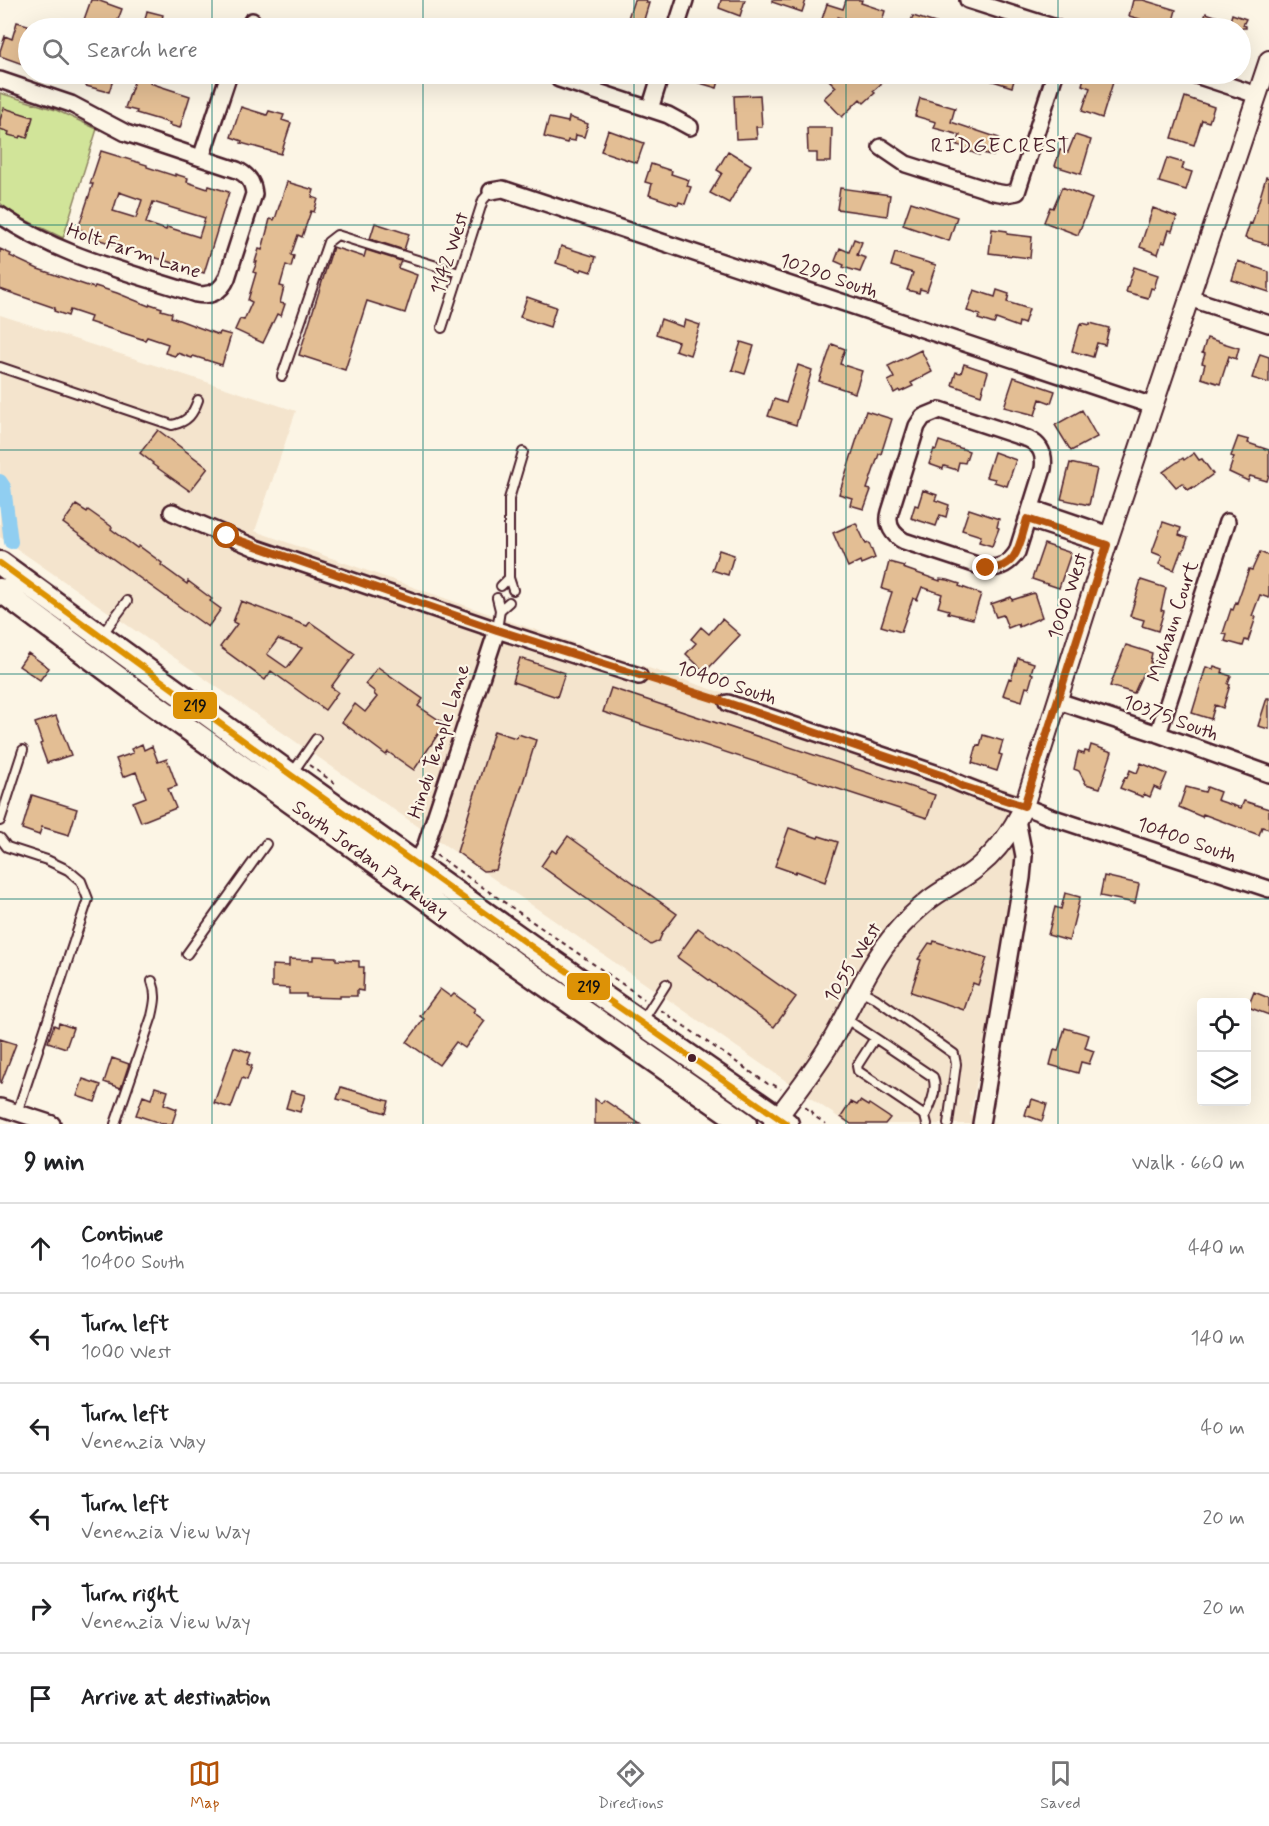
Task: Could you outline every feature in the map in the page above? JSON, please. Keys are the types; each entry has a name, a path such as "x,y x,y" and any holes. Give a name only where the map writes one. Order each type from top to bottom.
{"main road":[{"name":"South Jordan Parkway","path":"0,563 101,637 521,968 745,1124"},
{"name":"South Jordan Parkway","path":"5,597 145,698 416,864 780,1122"},
{"path":"521,968 535,949"}],"street":[{"path":"679,18 685,0"},
{"path":"968,0 1025,18"},
{"name":"1000 West","path":"981,1124 1022,878 1024,856 1021,813 1153,406 1269,60"},
{"path":"0,80 71,104 126,133 201,158 224,84"},
{"path":"574,84 668,115 690,127"},
{"path":"650,109 658,84"},
{"path":"881,147 906,164 994,192 1006,194 1017,192 1051,84"},
{"path":"1225,84 1257,94"},
{"name":"Holt Farm Lane","path":"0,215 52,246 196,294 209,295 220,289 227,279 252,201 253,188 243,172 201,158"},
{"name":"10290 South","path":"491,191 503,189 1153,406"},
{"path":"1189,298 1269,324"},
{"path":"940,410 1028,439 1038,445 1044,461 1043,469 1029,513 1017,552 1003,566 995,569 904,541 894,533 889,523 890,512 920,421 928,414 940,410"},
{"path":"172,512 256,548 639,676"},
{"path":"1029,513 1109,540"},
{"name":"Michaun Court","path":"1158,734 1227,522"},
{"name":"Hindu Temple Lane","path":"416,864 425,848 497,630"},
{"name":"10375 South","path":"1058,700 1269,774"},
{"name":"10400 South","path":"728,703 944,776 1021,813 1048,816 1269,890"},
{"name":"1055 West","path":"780,1122 844,1018 858,989 880,953 911,915 929,900 980,866 1006,837 1021,813"},
{"path":"0,1107 52,1124"}],"lane":[{"name":"1142 West","path":"442,328 483,200 491,191"},
{"path":"282,376 328,242 337,235 459,273"},
{"path":"0,367 172,425 187,420 198,400"},
{"path":"513,590 509,578 509,498 523,452"},
{"path":"501,585 509,578"},
{"path":"497,598 500,610 497,630"},
{"path":"101,637 127,601"},
{"path":"500,610 509,602"},
{"path":"285,784 316,739"},
{"path":"0,821 23,750"},
{"path":"0,838 7,847 47,860 68,870 81,881 88,899 17,1113"},
{"path":"187,954 266,844"},
{"path":"115,1124 152,1016 156,999 156,990 152,981"},
{"path":"641,1024 666,984"},
{"path":"858,989 875,998 954,1054 956,1064 948,1124"},
{"path":"844,1018 875,1038 935,1080 926,1120 858,1071 857,1066 875,1038"}],"path":[{"name":"10400 South","path":"639,676 728,703"}],"shaded area":[{"path":"0,315 296,411 255,531 509,621 1034,798 1026,824 970,1115 996,1124 848,1124 0,537"}],"green space":[{"path":"0,93 56,110 97,129 63,238 15,215 0,203"}],"building":[{"path":"91,0 122,9 119,18 85,18"},
{"path":"634,0 647,0 646,3 649,3 644,18 628,18"},
{"path":"721,0 745,0 740,16 719,8"},
{"path":"772,0 806,0 802,12 772,2"},
{"path":"846,0 862,0 861,3 885,11 883,18 822,18 827,4 843,9"},
{"path":"1133,0 1143,0 1176,10 1174,18 1129,16"},
{"path":"147,11 163,15 162,18 145,18"},
{"path":"1206,13 1221,18 1204,18"},
{"path":"1232,14 1243,18 1231,18"},
{"path":"18,22 18,62 0,56 5,36 12,39"},
{"path":"87,84 112,84 109,92 86,86"},
{"path":"133,84 153,84 190,96 180,128 125,108"},
{"path":"703,84 718,84 717,88"},
{"path":"833,84 881,84 864,103 860,99 842,117 824,98 836,87"},
{"path":"1112,84 1102,118 1082,111 1090,88 1082,85"},
{"path":"760,95 762,127 756,127 757,138 736,139 734,96"},
{"path":"1185,97 1214,107 1209,122 1202,120 1194,145 1172,138"},
{"path":"920,98 955,108 951,122 999,138 993,156 980,152 979,155 957,145 960,135 934,128 936,122 915,116"},
{"path":"241,107 267,115 269,111 284,115 282,120 291,123 281,154 241,143 242,141 231,137"},
{"path":"4,108 33,117 27,138 8,135 9,132 0,129"},
{"path":"569,117 588,124 584,137 576,135 575,141 568,140 567,143 544,137 549,118 568,122"},
{"path":"807,128 832,128 831,162 817,162 817,153 808,153"},
{"path":"608,130 644,143 637,163 601,151"},
{"path":"1075,135 1091,140 1081,174 1055,166 1060,150 1068,152"},
{"path":"101,151 175,176 175,174 188,178 187,182 208,189 209,186 229,192 204,273 81,234 82,230 78,229 93,184 90,184","holes":["119,192 142,200 136,218 113,211","153,202 205,218 199,237 146,223"]},
{"path":"728,151 751,165 729,203 710,193 722,173 717,170"},
{"path":"1167,158 1184,163 1182,169 1192,172 1186,190 1159,182"},
{"path":"651,164 689,180 687,186 691,187 685,204 679,202 678,205 649,195 652,184 645,182"},
{"path":"1266,177 1269,178 1269,245 1245,238 1250,223 1252,224"},
{"path":"287,182 314,190 312,197 318,199 302,237 298,235 291,255 294,256 291,267 286,265 280,286 284,287 280,303 285,304 281,316 277,314 263,343 235,330 240,319 244,320 252,302 248,300 256,273 253,272 257,262 255,262 259,249 262,250 270,219 274,220 276,216"},
{"path":"1062,187 1092,199 1078,235 1044,222"},
{"path":"840,188 890,195 887,216 837,209"},
{"path":"911,202 957,217 949,241 903,225"},
{"path":"1153,208 1177,217 1172,231 1169,230 1158,254 1140,247"},
{"path":"375,223 409,234 404,250 370,239"},
{"path":"992,229 1007,231 1007,234 1032,237 1030,258 989,253"},
{"path":"854,239 862,242 857,255 866,258 860,272 843,267 844,265 835,261 840,248 849,252"},
{"path":"561,246 596,257 591,272 556,263"},
{"path":"333,247 364,257 366,250 401,261 398,268 417,275 405,313 367,301 345,370 299,355"},
{"path":"0,249 38,269 94,288 95,286 117,293 149,306 150,304 162,308 161,310 172,313 171,317 219,335 220,332 231,335 222,365 193,356 192,358 177,353 175,356 165,353 168,344 147,337 145,340 89,322 91,317 70,310 68,316 54,311 55,308 0,289"},
{"path":"895,253 936,265 927,291 920,289 919,293 907,290 913,273 891,266"},
{"path":"1238,261 1269,272 1269,292 1232,280"},
{"path":"1134,267 1158,275 1154,289 1151,288 1148,298 1126,292"},
{"path":"974,290 995,297 997,290 1009,294 1007,302 1029,309 1024,324 1019,322 1018,327 996,319 994,324 978,319 980,315 967,311"},
{"path":"527,297 556,307 550,327 520,317"},
{"path":"661,319 683,327 685,320 700,325 690,355 675,350 678,342 656,334"},
{"path":"1082,323 1109,328 1105,345 1097,343 1093,357 1072,351"},
{"path":"1207,338 1239,348 1236,359 1229,356 1220,384 1201,378 1205,364 1202,363 1205,354 1202,353"},
{"path":"741,342 754,346 745,374 732,370"},
{"path":"832,344 845,349 840,364 862,371 855,393 819,381"},
{"path":"921,350 932,372 911,383 913,386 894,393 888,381 894,378 888,366"},
{"path":"1260,354 1269,357 1269,383 1252,378"},
{"path":"964,364 988,372 981,395 952,385 956,372 961,373"},
{"path":"798,365 812,370 796,425 768,416 774,399 786,403"},
{"path":"1014,377 1055,391 1051,403 1040,399 1035,415 1004,407"},
{"path":"1082,410 1097,437 1071,451 1055,425"},
{"path":"866,411 892,419 867,489 871,490 864,509 850,505 852,498 839,494"},
{"path":"158,430 208,468 190,491 140,453"},
{"path":"1238,437 1269,450 1267,481 1250,476 1248,481 1229,472 1234,457 1231,456"},
{"path":"939,441 969,451 965,463 959,462 957,470 944,466 943,469 929,464"},
{"path":"994,452 1016,460 1007,486 986,477"},
{"path":"1194,453 1199,460 1202,459 1213,474 1194,488 1188,490 1182,483 1176,487 1163,472"},
{"path":"1070,463 1097,469 1089,505 1061,499"},
{"path":"923,490 937,495 935,500 949,505 946,517 940,515 936,526 911,518"},
{"path":"76,505 87,512 88,510 137,548 139,546 162,563 161,565 187,584 188,581 212,599 210,601 221,609 208,627 63,523"},
{"path":"969,509 999,519 997,527 999,528 992,546 979,542 981,536 962,530"},
{"path":"1163,522 1181,528 1179,535 1188,538 1174,570 1159,564 1162,556 1152,552"},
{"path":"856,523 866,544 869,543 875,558 861,564 860,561 848,567 833,533"},
{"path":"1044,544 1071,553 1059,588 1032,579"},
{"path":"719,550 734,555 728,575 712,570"},
{"path":"1260,552 1269,556 1269,598 1260,595 1252,616 1256,617 1248,641 1245,640 1243,646 1225,641 1227,635 1223,633 1231,609 1233,610 1237,603 1249,569 1252,570"},
{"path":"889,562 940,581 940,579 948,580 960,584 959,586 981,594 973,619 948,613 949,610 938,607 942,594 922,587 917,600 913,598 901,632 881,626 892,592 882,589"},
{"path":"1141,580 1166,588 1161,610 1164,611 1158,631 1142,626 1144,620 1130,616"},
{"path":"1034,593 1042,617 1019,627 1018,624 1008,628 1003,615 996,617 991,604 1011,597 1012,600"},
{"path":"241,601 307,626 310,622 355,654 331,687 338,692 325,710 271,671 265,680 220,647 237,624 233,622","holes":["278,639 302,648 287,668 267,654"]},
{"path":"722,619 740,635 705,672 686,654 696,643 691,639 701,627 709,634"},
{"path":"1126,645 1152,653 1148,675 1143,673 1134,693 1110,686"},
{"path":"28,653 49,668 40,680 19,666"},
{"path":"520,658 565,673 557,697 513,682"},
{"path":"1018,658 1034,663 1029,688 1026,687 1022,701 1003,695"},
{"path":"1214,666 1223,669 1222,673 1231,676 1223,708 1215,705 1211,719 1192,713 1206,667 1213,669"},
{"path":"378,667 423,699 418,706 445,724 414,770 388,752 386,755 342,722 355,704 365,712 377,697 375,692 365,684"},
{"path":"611,688 935,795 927,818 603,712"},
{"path":"1267,698 1269,698 1269,729 1258,726"},
{"path":"56,716 71,755 47,763 35,723"},
{"path":"494,731 516,738 518,734 536,740 496,870 483,871 457,852"},
{"path":"983,735 1003,741 997,771 972,763 977,745 980,746"},
{"path":"142,744 144,750 152,746 158,762 167,759 177,786 168,789 176,808 141,822 133,802 146,797 136,772 123,777 116,759 133,753 131,749"},
{"path":"1091,745 1112,752 1100,788 1086,784 1079,771 1074,769 1078,752 1084,754 1085,751 1089,752"},
{"path":"1141,763 1167,774 1160,790 1154,787 1150,797 1144,794 1143,797 1120,788 1130,770 1137,773"},
{"path":"1186,787 1205,792 1207,787 1220,792 1217,800 1241,808 1244,801 1269,809 1269,829 1262,827 1259,835 1203,814 1202,817 1179,807"},
{"path":"32,795 77,809 69,835 42,827 39,835 22,829"},
{"path":"789,828 838,842 825,882 775,866"},
{"path":"568,836 677,914 659,941 651,945 541,866 552,850 556,853"},
{"path":"1104,876 1139,884 1135,903 1100,896"},
{"path":"1065,893 1080,897 1069,941 1048,935 1055,907 1061,909"},
{"path":"698,928 796,997 774,1027 677,957"},
{"path":"934,941 987,958 978,985 973,983 964,1010 911,992 921,960 918,959 929,943 933,944"},
{"path":"313,956 359,961 359,967 364,967 363,991 357,990 357,996 340,996 340,998 306,997 306,994 289,994 289,988 272,987 272,965 289,966 289,959 313,960"},
{"path":"440,989 451,997 454,994 475,1009 473,1012 485,1021 465,1048 456,1042 439,1065 407,1042 424,1019 420,1016"},
{"path":"1254,992 1269,998 1269,1015 1251,1008"},
{"path":"59,1023 73,1028 66,1048 48,1042 54,1025 58,1027"},
{"path":"1065,1028 1089,1035 1085,1048 1094,1051 1089,1064 1081,1062 1078,1073 1050,1065 1054,1050 1058,1051"},
{"path":"0,1039 16,1044 1,1083 0,1083"},
{"path":"234,1047 251,1053 247,1064 252,1066 247,1080 242,1078 231,1108 214,1103"},
{"path":"112,1058 129,1064 121,1088 104,1082"},
{"path":"83,1079 101,1085 95,1102 77,1096"},
{"path":"155,1087 168,1091 164,1104 177,1109 172,1124 163,1124 136,1115 143,1096 151,1099"},
{"path":"341,1087 389,1101 386,1113 337,1099"},
{"path":"291,1091 305,1095 300,1112 286,1108"},
{"path":"595,1099 601,1103 604,1100 640,1124 595,1124"},
{"path":"1032,1099 1047,1104 1042,1121 1025,1115"},
{"path":"860,1101 868,1106 869,1104 890,1118 885,1124 851,1124 841,1117 851,1102 857,1105"}],"waterway":[{"path":"0,481 4,487 11,542"}],"transit line":[{"name":"219","path":"0,563 535,949 787,1124"}],"district":[{"name":"RIDGECREST","path":"1001,145"}],"route":[{"path":"227,536 497,630 728,703 944,776 962,786 1024,806 1107,545 1027,519 1017,552 1009,563 995,569 986,568"}]}
